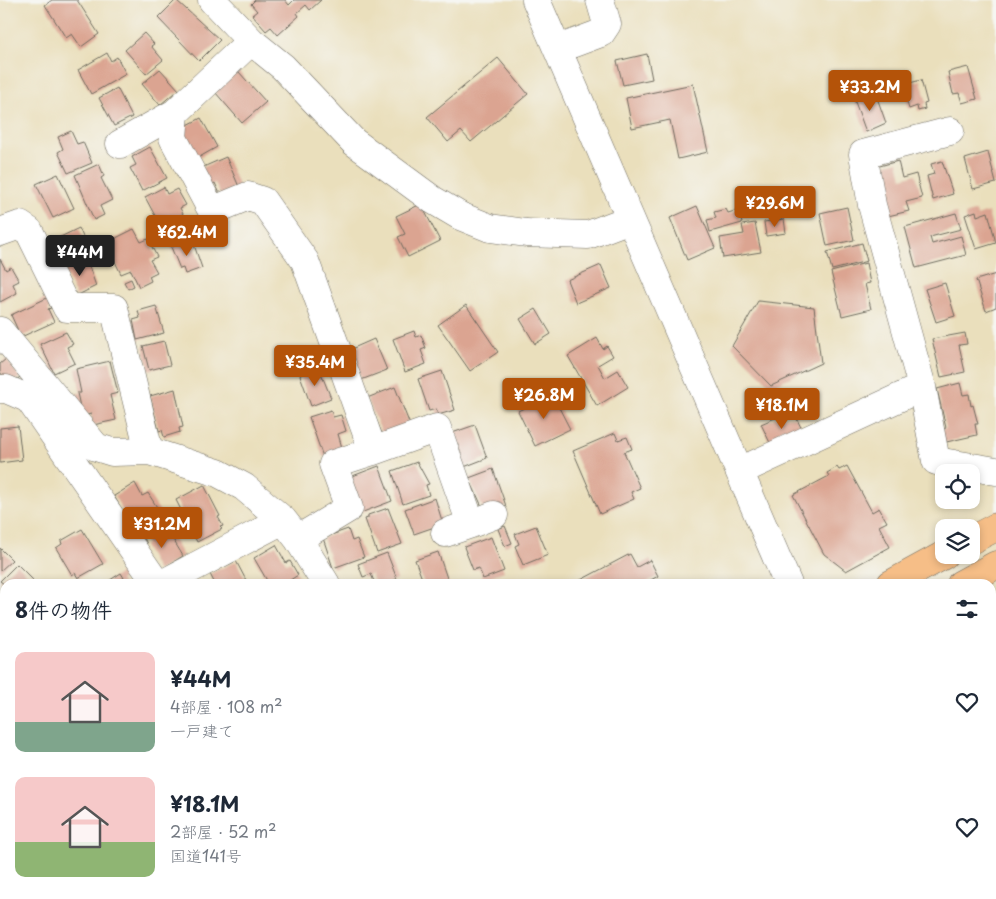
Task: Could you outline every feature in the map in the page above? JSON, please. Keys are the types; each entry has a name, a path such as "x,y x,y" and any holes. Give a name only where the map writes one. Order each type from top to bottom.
{"main road":[{"path":"980,535 996,526"},
{"path":"900,579 935,560"},
{"path":"970,579 996,565"}],"street":[{"path":"536,0 786,579"},
{"path":"558,49 601,33 607,24 600,0"},
{"path":"217,1 251,41 284,67 354,142 432,200 460,216 490,228 526,233 588,235 630,219"},
{"path":"120,144 175,113 251,41"},
{"path":"175,113 173,138 212,211 248,196 263,201 305,261 372,451"},
{"path":"950,131 863,154 872,205 922,387 936,461 996,471"},
{"path":"0,232 20,225 29,231 67,308 114,308 149,451"},
{"path":"0,332 36,393 154,579"},
{"path":"740,471 922,387"},
{"path":"0,389 36,393 96,447 112,452 149,451 218,473 244,487 291,529 323,579"},
{"path":"174,579 291,529 349,508 333,464 436,428 482,520 445,533"}],"building":[{"path":"52,0 77,0 99,34 81,47 72,34 66,38 45,5"},
{"path":"176,0 220,40 199,61 158,18"},
{"path":"255,0 285,0 289,5 294,0 321,0 310,10 306,5 297,13 299,16 278,35 271,27 266,31 252,15 257,11 251,4"},
{"path":"144,33 154,44 151,46 163,60 146,74 125,50"},
{"path":"107,53 111,61 117,57 126,74 91,94 78,70"},
{"path":"647,54 652,79 623,85 617,61"},
{"path":"498,58 528,94 471,142 461,131 448,142 427,117"},
{"path":"968,67 977,99 962,103 959,93 953,94 948,72"},
{"path":"160,69 180,91 176,94 174,93 160,105 142,84"},
{"path":"238,71 266,102 242,123 215,92"},
{"path":"921,80 927,103 924,104 925,109 918,111 917,106 909,109 902,85"},
{"path":"693,84 708,152 678,159 670,120 632,128 626,98"},
{"path":"117,88 132,117 114,126 99,98"},
{"path":"875,92 886,123 866,132 854,99"},
{"path":"201,118 217,147 196,159 180,129"},
{"path":"71,131 77,144 83,142 92,163 68,173 58,152 63,149 58,137"},
{"path":"150,147 167,178 142,191 130,168 136,165 132,157"},
{"path":"988,152 996,183 973,189 965,159"},
{"path":"226,157 240,189 222,198 215,183 209,186 201,168"},
{"path":"898,161 902,178 916,174 922,198 906,202 909,211 888,216 876,167"},
{"path":"942,161 953,194 933,200 927,176 934,174 931,164"},
{"path":"99,164 104,176 101,178 112,200 100,206 104,215 94,220 75,175"},
{"path":"58,174 74,208 53,218 36,184"},
{"path":"164,187 167,194 177,189 186,205 180,208 183,214 160,225 145,197"},
{"path":"774,198 775,214 743,217 741,201"},
{"path":"421,204 440,241 408,257 398,237 405,234 396,216"},
{"path":"697,206 715,248 687,260 670,218"},
{"path":"847,207 854,240 827,246 820,213"},
{"path":"726,209 728,213 738,210 742,223 710,232 707,220 716,218 714,212"},
{"path":"976,211 977,216 988,212 996,243 976,249 965,215"},
{"path":"956,213 961,229 930,237 932,244 961,236 966,255 916,268 905,227"},
{"path":"784,219 786,233 766,236 764,222"},
{"path":"755,223 761,252 723,258 720,238 744,234 742,225"},
{"path":"79,228 88,248 59,262 46,244"},
{"path":"134,229 141,242 148,239 157,257 150,260 157,272 149,276 151,281 139,287 131,270 121,274 106,243"},
{"path":"192,239 202,268 185,274 183,268 180,269 171,247"},
{"path":"862,243 867,261 832,270 827,252"},
{"path":"86,258 96,286 76,296 63,269"},
{"path":"0,259 6,270 11,267 19,281 13,284 17,293 0,302"},
{"path":"866,263 870,283 865,284 871,309 842,316 831,272"},
{"path":"601,265 611,288 576,303 567,280"},
{"path":"996,274 996,307 986,311 976,280"},
{"path":"131,279 134,286 128,289 124,282"},
{"path":"945,283 955,316 936,322 925,289"},
{"path":"47,298 51,308 48,309 54,322 21,337 11,315"},
{"path":"758,301 814,307 821,363 771,386 732,346"},
{"path":"466,305 498,352 470,371 438,325"},
{"path":"156,306 164,333 137,340 133,320 140,318 138,311"},
{"path":"536,309 551,334 535,344 520,319"},
{"path":"414,331 416,337 421,335 426,348 421,350 426,364 405,372 393,339"},
{"path":"66,332 73,344 67,347 75,363 54,373 40,344"},
{"path":"965,333 967,344 959,345 965,372 941,377 932,339"},
{"path":"597,338 603,349 607,346 613,356 598,365 605,378 618,370 628,387 597,406 568,356"},
{"path":"374,339 387,370 361,380 349,350"},
{"path":"164,341 170,365 149,370 143,346"},
{"path":"6,359 20,377 10,385 0,372 0,364"},
{"path":"110,361 118,393 110,395 116,420 93,425 91,414 82,416 77,393 81,393 76,369"},
{"path":"319,368 331,398 311,406 300,375"},
{"path":"442,371 455,410 438,415 436,409 429,411 418,379"},
{"path":"960,383 963,395 969,394 971,406 973,405 978,424 975,424 977,435 942,443 939,430 946,428 937,389"},
{"path":"395,387 410,425 383,436 367,398"},
{"path":"175,389 183,427 179,428 180,432 164,437 162,430 159,431 150,396"},
{"path":"552,394 570,429 535,446 518,411"},
{"path":"331,410 333,417 341,415 346,431 338,434 343,451 323,457 309,417"},
{"path":"796,417 803,432 772,447 761,424 775,418"},
{"path":"475,425 487,458 464,467 452,433"},
{"path":"18,426 22,460 0,463 0,428"},
{"path":"615,433 618,440 627,437 632,449 624,452 640,488 631,492 634,499 600,514 573,451"},
{"path":"417,462 429,484 426,485 429,495 403,504 392,471"},
{"path":"379,466 392,501 363,512 350,477"},
{"path":"847,466 872,512 879,508 887,522 879,526 890,547 846,571 824,554 793,495 829,476 827,473 837,467 839,470"},
{"path":"493,469 506,506 485,513 469,478"},
{"path":"135,483 142,496 148,493 160,512 133,528 114,496"},
{"path":"204,485 223,526 220,527 222,529 197,542 176,500"},
{"path":"435,498 443,524 414,534 405,509"},
{"path":"388,508 402,544 377,553 365,519 368,518 368,515"},
{"path":"165,526 183,556 158,571 144,546 147,544 144,538"},
{"path":"505,526 512,543 505,546 498,529"},
{"path":"536,526 548,555 523,565 515,546 519,544 515,534"},
{"path":"82,529 103,564 78,578 75,573 72,575 56,548 62,544 61,541"},
{"path":"348,529 352,541 357,539 364,557 333,568 323,538"},
{"path":"491,537 504,571 483,579 479,568 473,570 464,547"},
{"path":"276,545 286,563 290,561 298,575 292,579 266,579 254,558"},
{"path":"0,548 12,560 0,571"},
{"path":"438,552 447,579 422,579 415,560"},
{"path":"387,553 397,579 373,579 371,574 363,577 358,564"},
{"path":"630,554 637,567 650,560 658,576 653,579 583,579"},
{"path":"236,561 245,579 212,579 210,574"},
{"path":"17,564 32,579 2,579"},
{"path":"121,573 124,578 122,579 112,579"}]}
